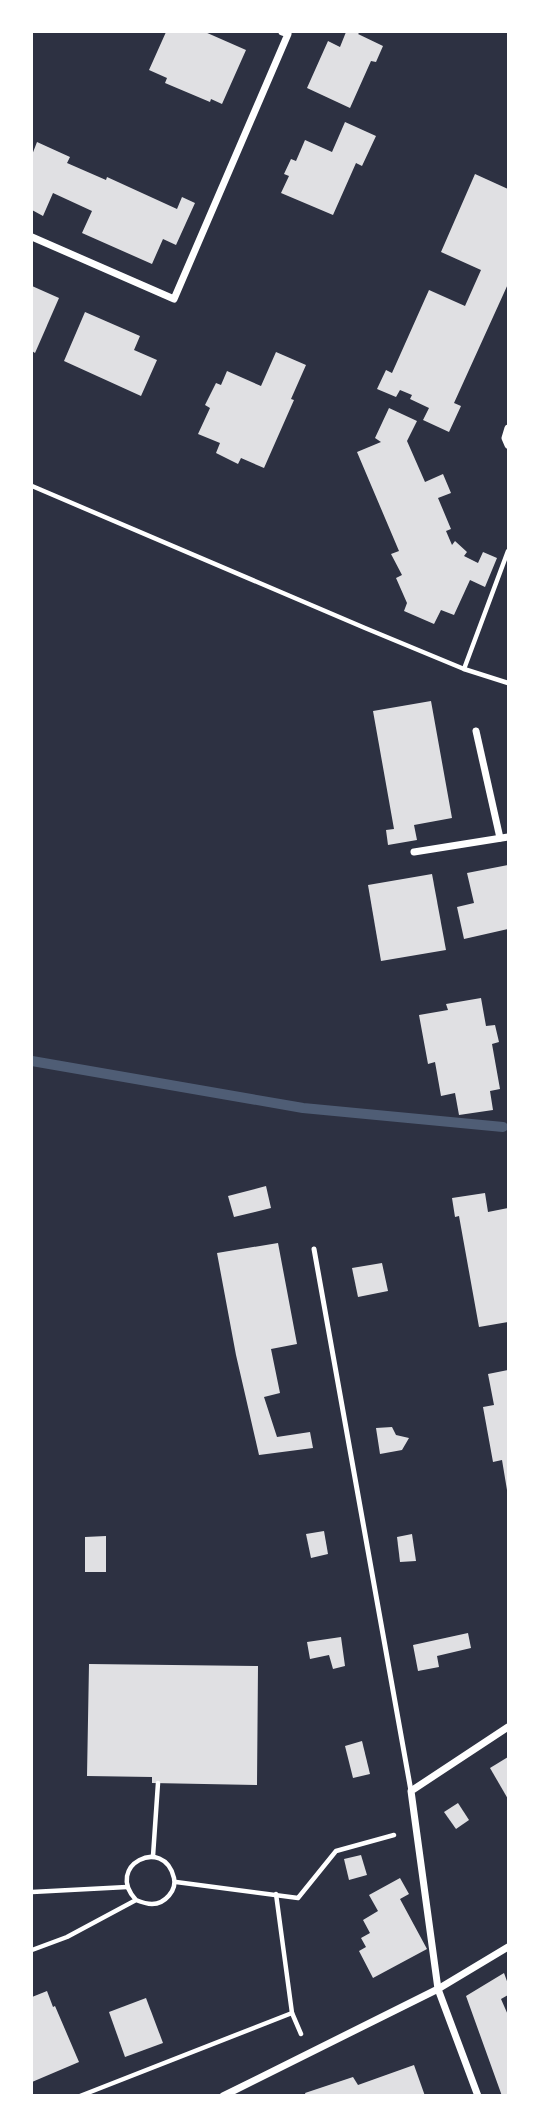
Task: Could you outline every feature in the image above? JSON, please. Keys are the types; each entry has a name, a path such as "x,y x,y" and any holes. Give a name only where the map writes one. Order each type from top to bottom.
{"street":[{"path":"32,237 174,299 288,34 282,32"},
{"path":"509,428 505,438 509,445"},
{"path":"476,731 500,838"},
{"path":"414,852 509,837"},
{"path":"478,2095 438,1989 411,1791 509,1727"},
{"path":"223,2095 438,1989 509,1947"}],"lane":[{"path":"314,1249 411,1791"}],"path":[{"path":"32,486 464,669 509,683"},
{"path":"464,669 509,551"},
{"path":"153,1856 158,1783"},
{"path":"176,1882 298,1898 335,1851 416,1829"},
{"path":"153,1856 171,1867 176,1882 165,1900 149,1905 136,1900 127,1887 127,1876 131,1866 141,1858 153,1856"},
{"path":"32,1892 127,1887"},
{"path":"276,1894 292,2013 310,2053"},
{"path":"32,1950 67,1937 136,1900"},
{"path":"80,2095 292,2013"}],"building":[{"path":"166,32 205,32 246,50 222,104 211,99 210,102 165,83 167,78 149,70"},
{"path":"346,32 360,32 358,34 383,46 376,62 371,61 350,108 307,88 328,41 340,47"},
{"path":"345,122 376,136 362,166 356,163 333,215 281,193 289,176 284,174 291,159 296,161 305,140 332,152"},
{"path":"37,142 70,157 67,163 106,180 107,177 177,209 182,197 195,203 176,245 163,239 152,264 82,233 92,211 53,193 43,216 32,210 32,155"},
{"path":"475,174 508,189 508,284 454,403 461,406 449,432 423,420 429,408 410,399 412,395 400,390 396,397 377,389 386,370 392,373 429,290 465,306 481,270 441,252"},
{"path":"32,286 59,298 35,353 32,351"},
{"path":"85,312 140,336 134,350 157,360 141,396 64,361"},
{"path":"276,352 306,365 291,399 294,400 264,468 241,458 238,464 216,453 220,443 198,434 210,408 205,405 216,383 221,385 227,371 261,386"},
{"path":"389,408 417,421 407,441 425,482 443,474 451,493 438,498 451,529 446,531 452,545 455,541 467,552 464,556 478,563 483,552 497,558 485,587 470,580 454,615 441,610 434,624 404,611 407,603 396,578 402,575 391,554 399,551 357,452 381,442 375,438"},
{"path":"431,701 452,818 414,825 417,840 388,845 386,830 394,829 373,711"},
{"path":"508,865 508,929 464,939 457,907 474,903 467,873"},
{"path":"432,874 446,950 381,961 368,885"},
{"path":"481,998 486,1026 495,1025 499,1042 492,1044 500,1089 490,1091 493,1110 459,1115 455,1093 441,1096 435,1062 428,1064 419,1015 448,1010 446,1004"},
{"path":"266,1186 271,1208 234,1217 228,1196"},
{"path":"485,1193 488,1212 508,1208 508,1322 479,1327 459,1216 455,1217 452,1198"},
{"path":"278,1243 297,1344 271,1349 280,1393 264,1397 277,1437 310,1432 313,1448 259,1455 236,1355 217,1253"},
{"path":"382,1263 388,1291 358,1297 352,1268"},
{"path":"508,1370 507,1490 502,1460 493,1462 483,1407 494,1405 488,1374"},
{"path":"392,1427 396,1435 409,1438 402,1450 380,1454 376,1428"},
{"path":"324,1531 328,1554 311,1558 306,1534"},
{"path":"412,1534 416,1561 400,1562 397,1537"},
{"path":"106,1536 106,1572 85,1572 85,1537"},
{"path":"468,1633 471,1648 437,1656 439,1667 418,1671 413,1645"},
{"path":"341,1637 345,1666 333,1669 329,1655 310,1659 307,1642"},
{"path":"89,1664 258,1666 257,1785 152,1783 152,1777 87,1776"},
{"path":"362,1741 370,1774 353,1778 345,1746"},
{"path":"508,1757 508,1799 490,1768"},
{"path":"458,1803 469,1820 456,1829 444,1812"},
{"path":"361,1855 367,1875 349,1880 344,1859"},
{"path":"400,1878 409,1894 400,1899 427,1949 373,1978 359,1951 366,1947 361,1938 370,1933 363,1920 378,1911 369,1895"},
{"path":"504,1973 508,1995 501,1999 508,2015 508,2096 502,2096 466,1996"},
{"path":"47,1991 79,2062 32,2082 32,1997"},
{"path":"146,1998 163,2043 125,2057 109,2012"},
{"path":"414,2065 425,2096 306,2096 305,2093 353,2077 358,2085"}],"waterway":[{"path":"32,1061 303,1108 503,1127"}]}
